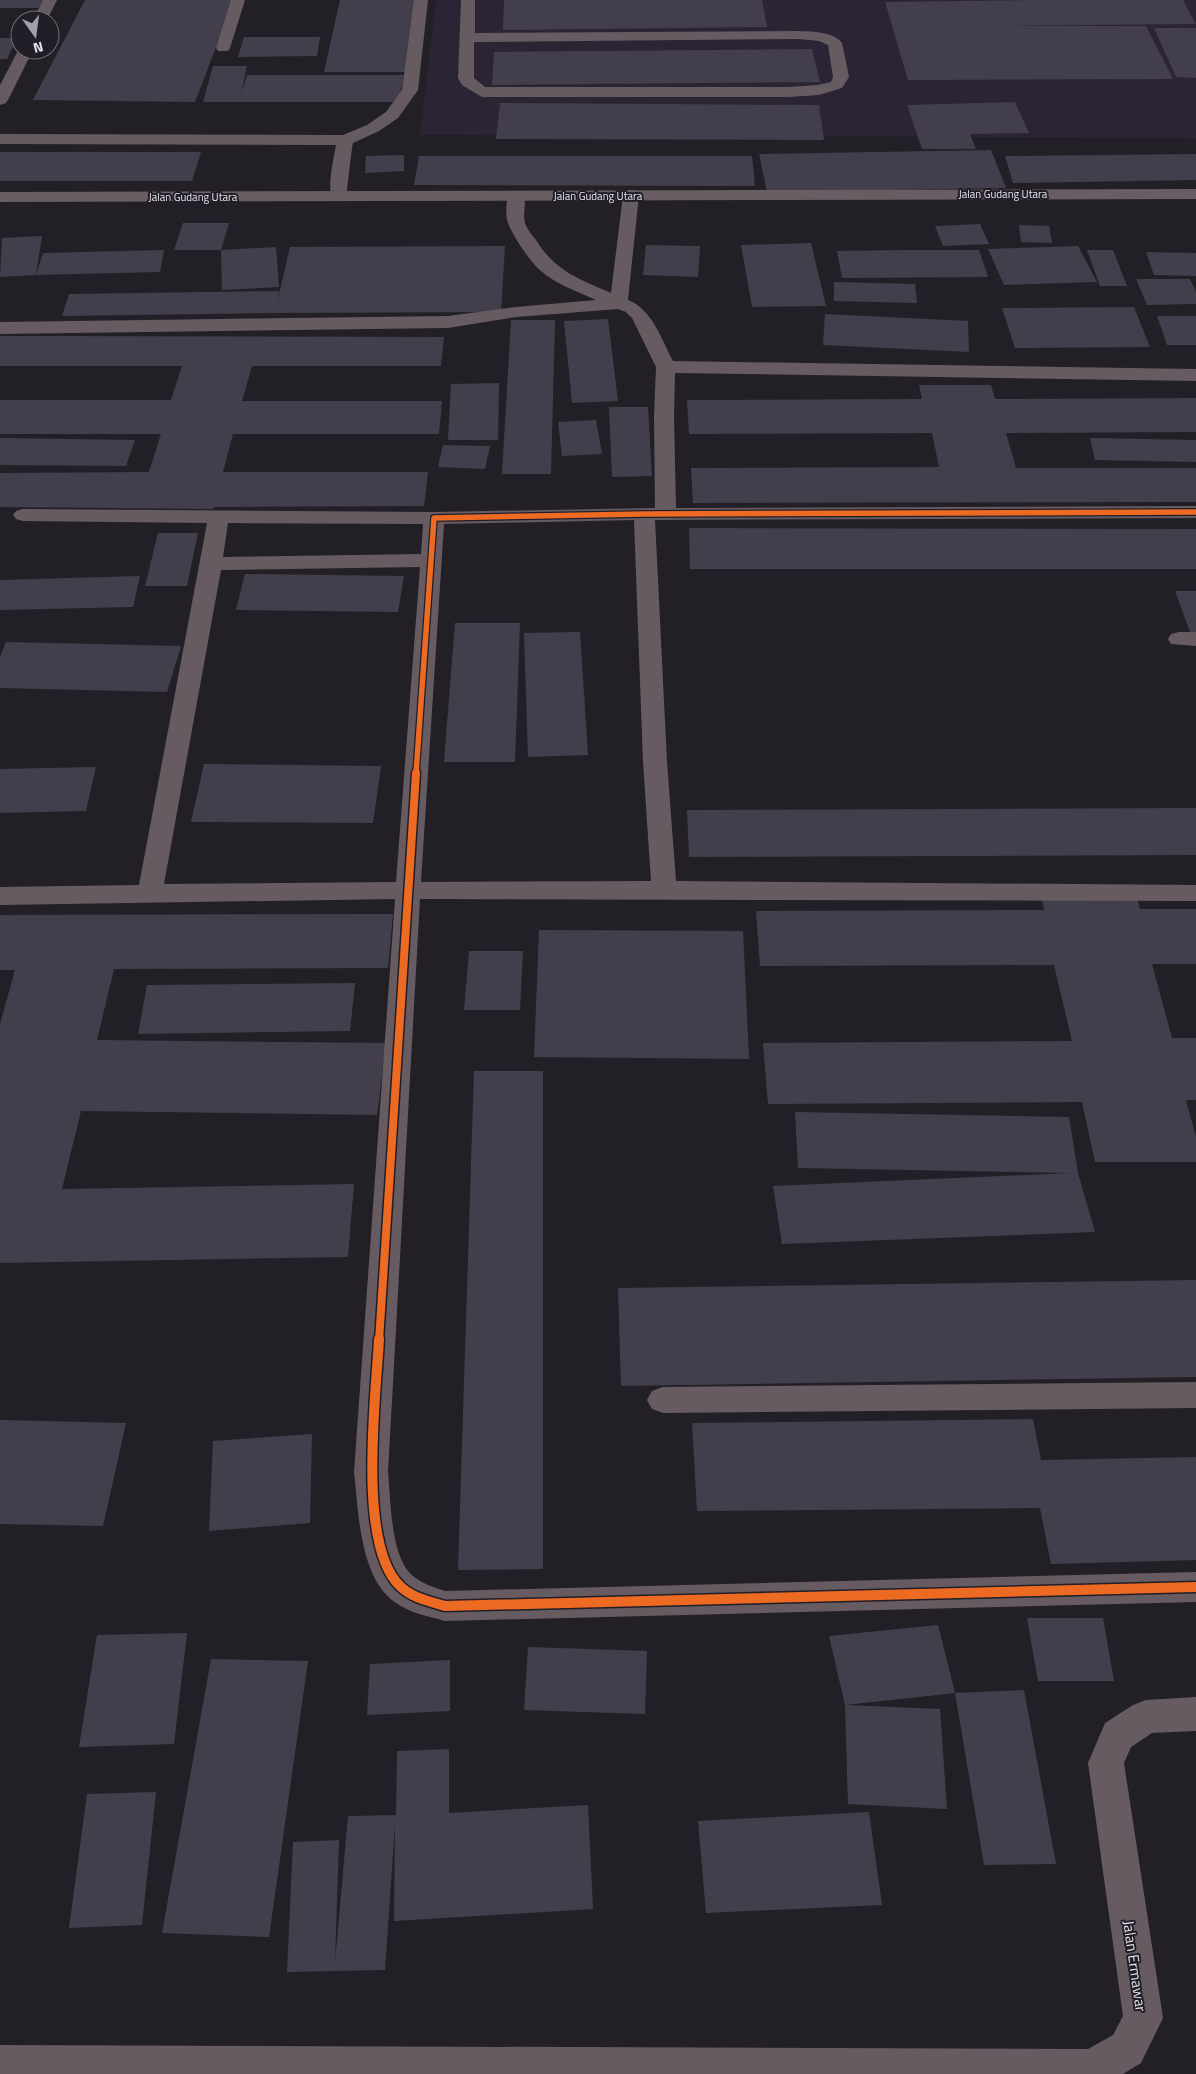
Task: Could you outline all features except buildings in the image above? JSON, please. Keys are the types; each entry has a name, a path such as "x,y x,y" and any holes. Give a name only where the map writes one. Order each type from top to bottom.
{"street":[{"path":"223,48 238,0"},
{"path":"0,139 345,140 373,128 392,115 410,90 421,0"},
{"path":"467,38 799,35 822,37 835,43 841,77 837,85 819,90 788,92 482,92 467,82 467,38 468,0"},
{"path":"0,100 20,60"},
{"path":"340,196 339,177 345,140"},
{"name":"Jalan Gudang Utara","path":"0,197 1196,194"},
{"path":"619,303 631,195"},
{"path":"516,196 516,222 538,258 548,268 568,280 632,308 640,316 666,367 664,417 655,514 655,762 664,889"},
{"path":"0,328 448,322 516,312 619,303"},
{"path":"666,367 1196,374"},
{"path":"23,515 434,518 655,514 1196,512"},
{"path":"150,893 212,564 218,516"},
{"path":"434,518 371,1472 375,1499 376,1530 391,1576 411,1595 445,1606 1196,1587"},
{"path":"212,564 430,560"},
{"path":"0,896 408,889 1196,893"},
{"path":"663,1400 1196,1395"},
{"name":"Jalan Ermawar","path":"0,2065 1092,2069 1127,2048 1143,2018 1106,1763 1118,1735 1146,1717 1196,1714"}],"shaded area":[{"path":"436,0 1196,0 1196,138 420,135"}],"cycle path":[{"path":"1196,512 644,514 434,518 371,1472 379,1540 390,1573 400,1586 412,1595 445,1606 1196,1587"}]}
